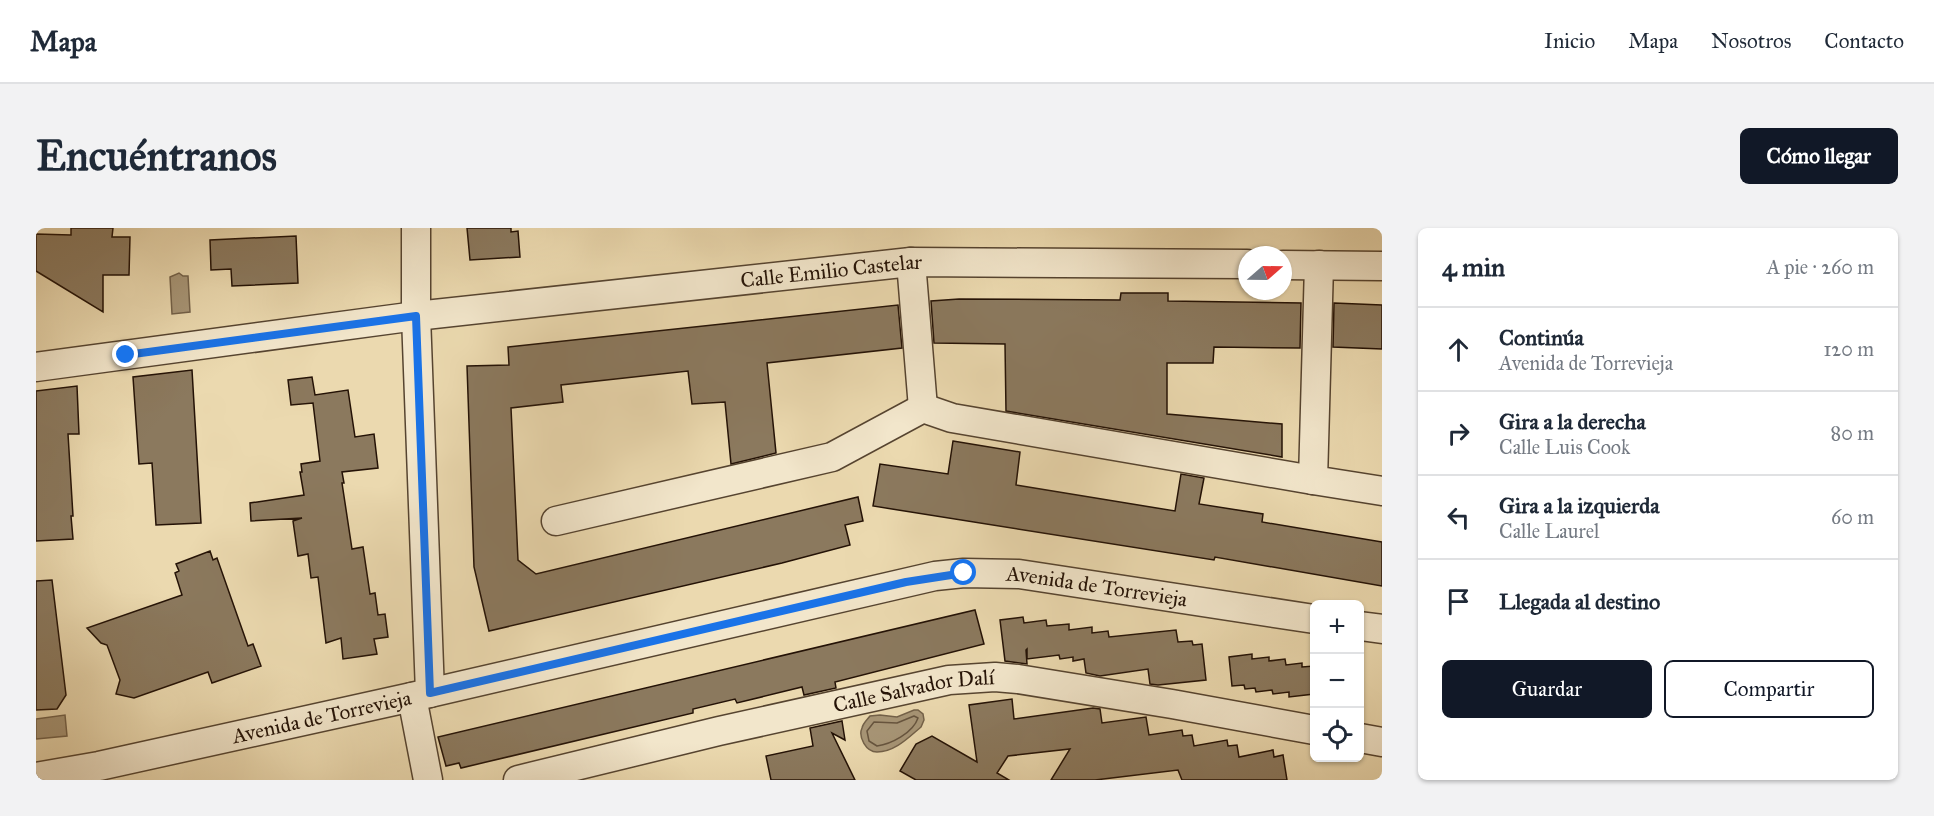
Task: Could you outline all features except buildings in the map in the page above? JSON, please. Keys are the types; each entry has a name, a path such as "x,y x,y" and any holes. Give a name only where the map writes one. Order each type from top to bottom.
{"street":[{"path":"416,228 421,695 428,780"},
{"path":"911,262 923,408"},
{"name":"Calle Emilio Castelar","path":"36,367 416,316 911,262 1238,264"},
{"path":"1292,264 1382,266"},
{"path":"1313,480 1319,265"},
{"path":"556,521 832,457 923,408 952,418 1382,491"},
{"name":"Avenida de Torrevieja","path":"36,777 99,766 421,695 906,582 964,573 1019,574 1310,618"},
{"path":"1364,627 1382,629"},
{"name":"Calle Salvador Dalí","path":"518,780 719,731 949,680 973,678 1018,679 1310,729"},
{"path":"1364,739 1382,742"}],"water":[{"path":"179,273 188,276 190,312 172,314 170,277"},
{"path":"914,710 923,714 924,720 921,727 890,750 877,752 869,750 861,732 870,716 897,717"},
{"path":"65,715 67,736 36,739 36,719"}],"route":[{"path":"126,355 416,316 430,693 906,582 964,573"}]}
